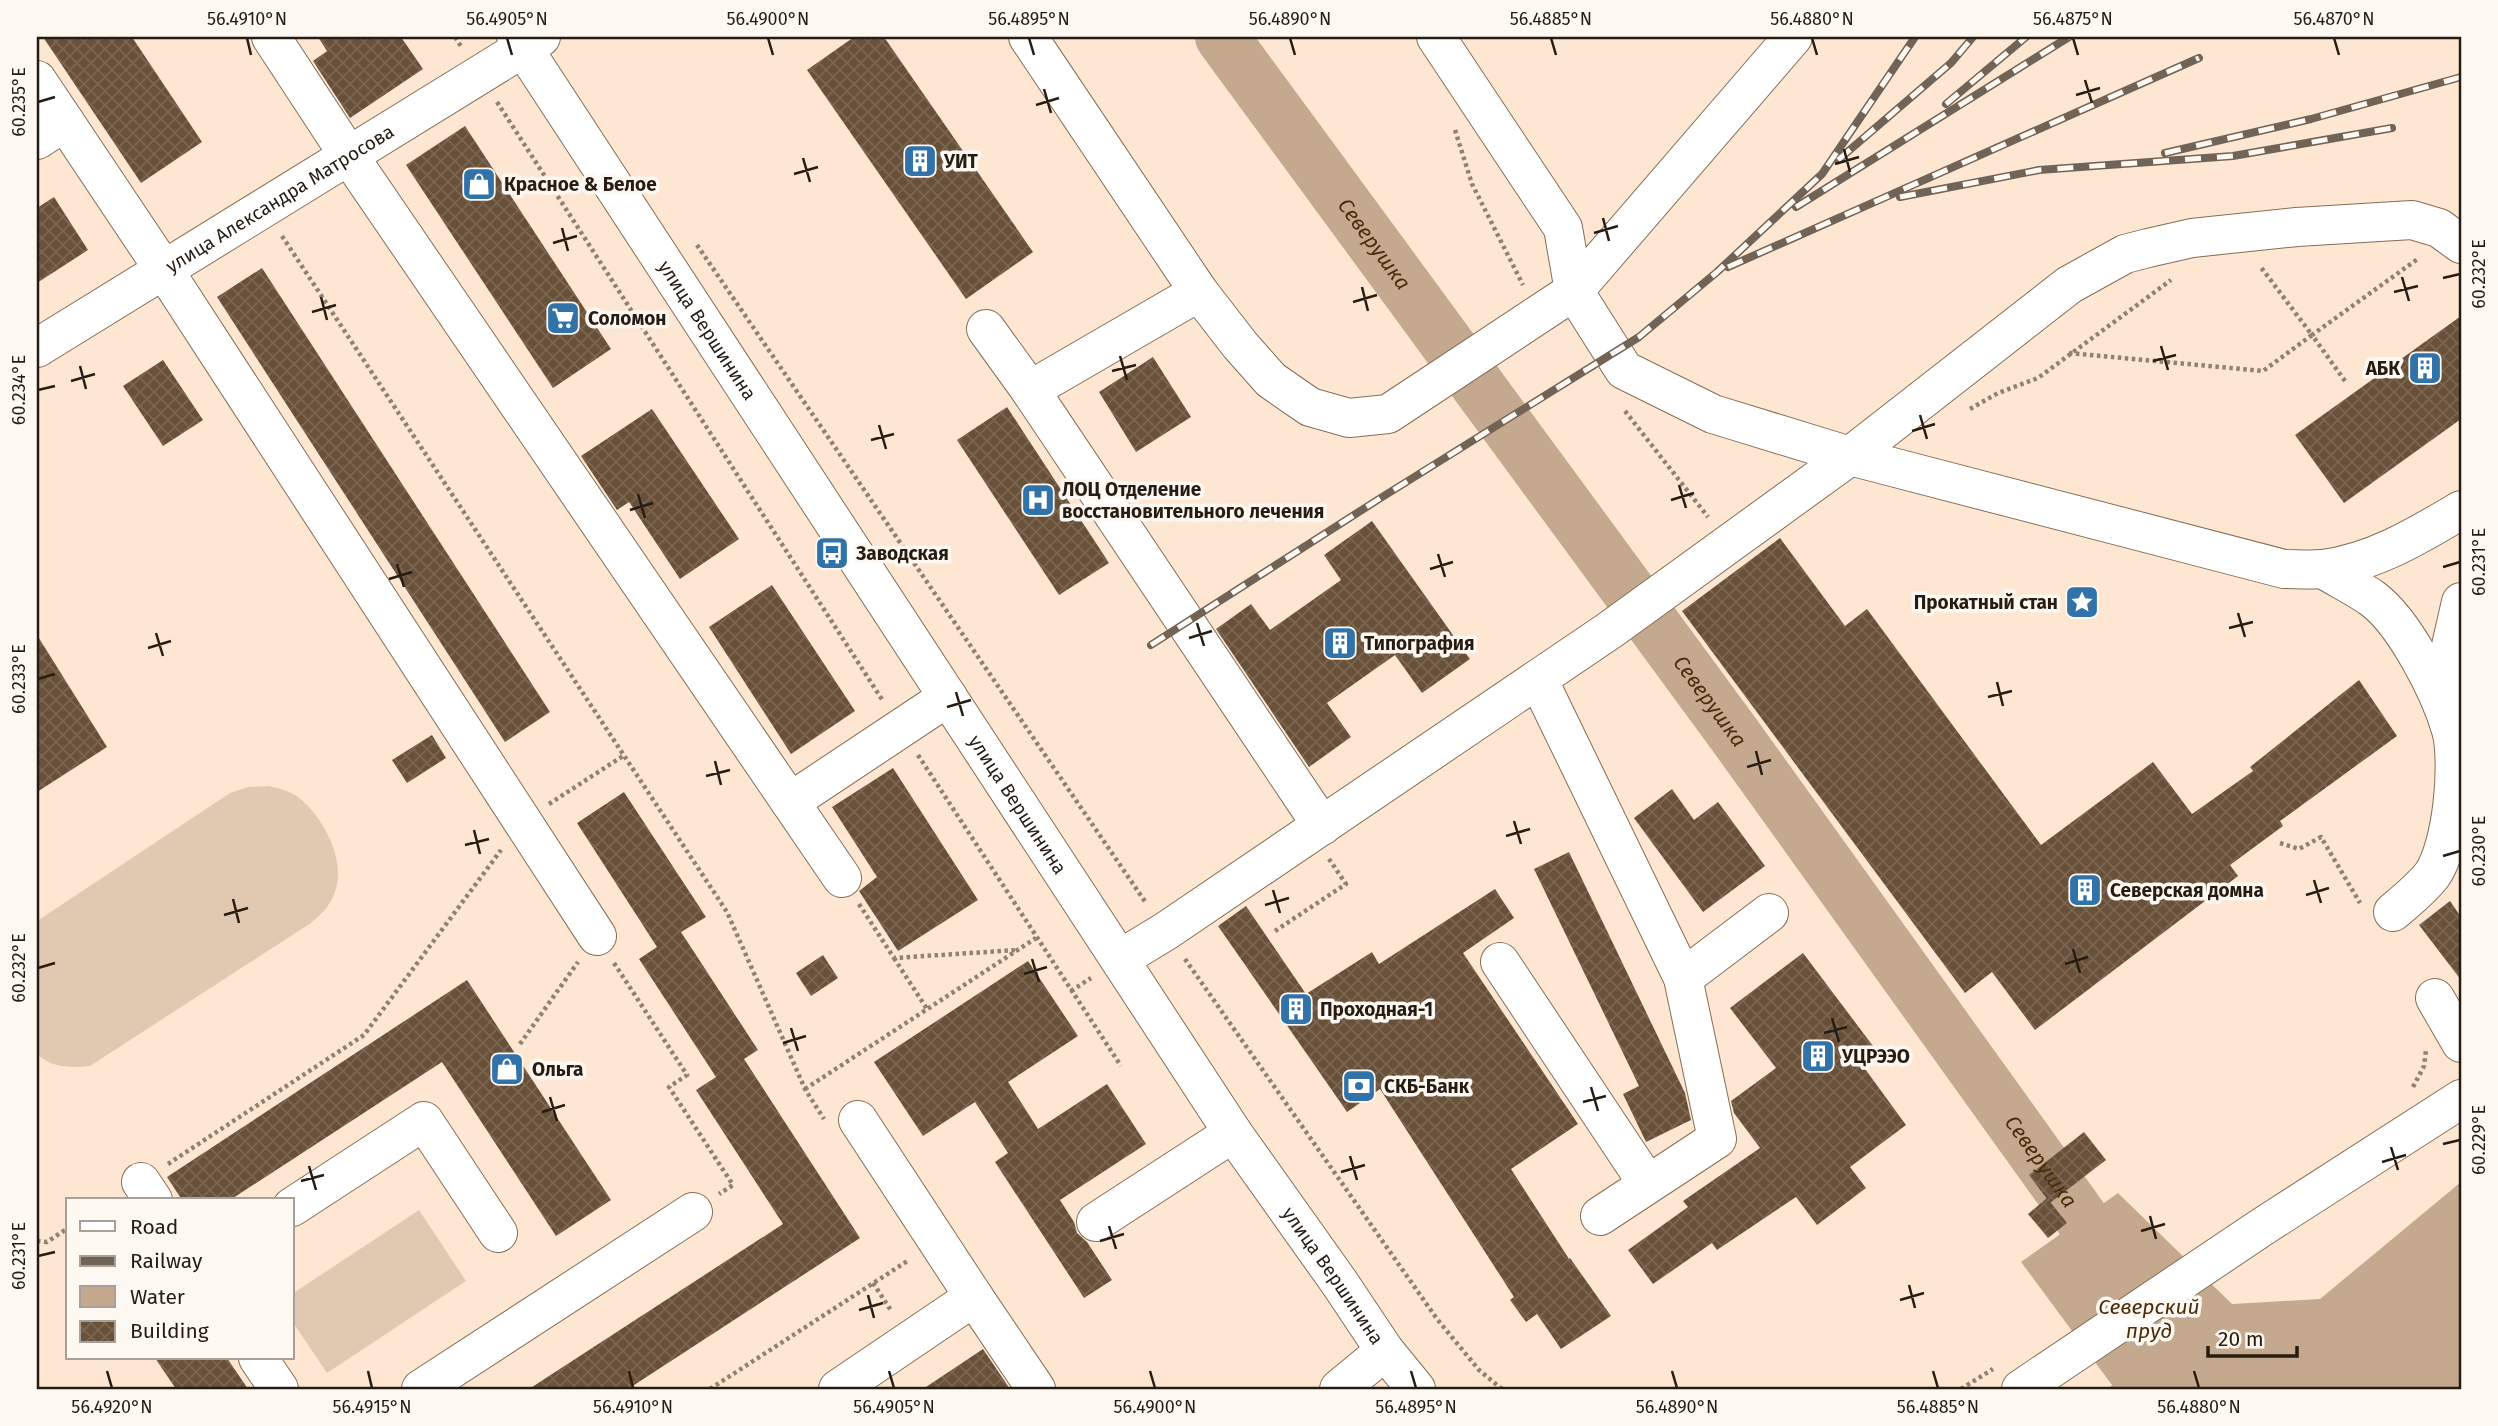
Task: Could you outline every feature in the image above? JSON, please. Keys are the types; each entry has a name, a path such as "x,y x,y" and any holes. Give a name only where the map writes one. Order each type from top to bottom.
{"street":[{"path":"271,37 349,156 842,878"},
{"path":"1028,37 1199,292 1240,345 1271,380 1310,407 1349,418 1388,414 1574,291 1793,37"},
{"path":"1436,37 1563,228 1574,291 1624,370 1713,414 1850,456 2284,569 2323,569 2368,558 2412,539 2461,510"},
{"name":"улица Александра Матросова","path":"37,348 480,75 527,40"},
{"name":"улица Вершинина","path":"527,40 948,697 1233,1133 1385,1351 1416,1389"},
{"path":"37,80 51,131 164,270 597,936"},
{"path":"1119,959 1166,931 1610,630 1850,456 2069,285 2126,254 2192,238 2297,227 2412,220 2439,228 2457,240"},
{"path":"1030,390 1199,292"},
{"path":"986,329 1030,390 1322,826"},
{"path":"2323,569 2374,600 2407,637 2429,677 2452,731"},
{"path":"2377,907 2433,874 2446,842 2455,785 2448,659 2461,602"},
{"path":"1538,679 1683,978 1717,1139 1600,1216"},
{"path":"790,802 948,697"},
{"path":"1683,978 1769,913"},
{"path":"1500,962 1647,1183"},
{"path":"2435,998 2444,1043"},
{"path":"2026,1386 2262,1227 2461,1099"},
{"path":"294,1206 424,1121 498,1233"},
{"path":"842,1121 974,1297 1036,1389"},
{"path":"1096,1223 1233,1133"},
{"path":"421,1389 692,1212"},
{"path":"838,1389 974,1297"},
{"path":"1339,1389 1385,1351"},
{"path":"259,1360 279,1389"}],"path":[{"path":"455,37 1121,1066"},
{"path":"264,208 727,912 805,1089 842,1121"},
{"path":"2069,353 2263,371 2312,335 2457,240"},
{"path":"695,243 1166,931 1437,1319 1479,1370 1502,1389"},
{"path":"2254,258 2345,381"},
{"path":"1998,393 2038,378 2171,279"},
{"path":"147,1191 364,1035 522,821 623,756"},
{"path":"2280,842 2298,849 2321,837 2377,907"},
{"path":"842,878 927,1009"},
{"path":"520,1044 597,936 687,1075 669,1087 733,1185 692,1212"},
{"path":"805,1089 1036,937"},
{"path":"894,958 1018,950"},
{"path":"2409,1092 2424,1066 2444,1043"},
{"path":"37,1241 47,1242 66,1229"},
{"path":"710,1389 914,1256"},
{"path":"873,1283 888,1306"}],"shaded area":[{"path":"269,786 287,791 312,810 333,846 337,860 337,887 325,909 311,923 90,1066 62,1066 37,1054 37,921 230,793 249,787"},
{"path":"419,1210 466,1281 327,1373 294,1324 294,1293"}],"water":[{"name":"Северский пруд","path":"2461,1182 2461,1389 2109,1389 2112,1385 2021,1262 2118,1193 2232,1304 2320,1299"}],"building":[{"path":"43,37 132,37 202,142 141,183"},
{"path":"318,37 401,37 423,69 350,118 313,61 327,51"},
{"name":"УИТ","path":"854,37 884,37 1033,252 966,299 807,70"},
{"path":"465,126 611,349 553,388 406,165"},
{"path":"54,197 88,250 37,283 37,208"},
{"path":"262,268 550,712 505,742 217,297"},
{"name":"АБК","path":"2461,316 2461,419 2344,503 2295,435"},
{"path":"1153,357 1191,417 1136,452 1099,392"},
{"path":"163,360 203,420 163,446 123,386"},
{"path":"1007,407 1109,563 1059,595 957,440"},
{"path":"652,409 739,539 680,579 629,502 617,510 581,456"},
{"name":"Типография","path":"1372,521 1470,659 1422,693 1395,655 1327,703 1351,737 1309,767 1216,629 1251,604 1270,630 1341,580 1324,555"},
{"path":"1780,538 1845,626 1867,609 2041,845 2153,762 2192,814 2253,771 2250,767 2359,680 2397,736 2280,821 2283,826 2230,865 2238,876 2035,1030 1992,972 1965,993 1682,611"},
{"path":"772,585 855,711 791,754 709,627"},
{"path":"37,635 107,747 37,792"},
{"path":"432,735 446,758 407,783 392,760"},
{"path":"893,768 978,900 898,951 859,891 877,877 832,807"},
{"path":"1672,789 1694,820 1718,802 1765,866 1703,912 1634,818"},
{"path":"624,792 706,917 681,932 758,1050 744,1059 860,1238 628,1389 529,1389 783,1224 696,1090 716,1077 639,959 657,947 577,823"},
{"path":"1569,852 1685,1093 1691,1120 1646,1142 1623,1094 1639,1086 1534,869"},
{"path":"1495,889 1514,918 1463,953 1578,1124 1511,1169 1569,1259 1611,1316 1561,1349 1537,1314 1526,1322 1510,1300 1514,1297 1380,1089 1347,1112 1218,926 1246,906 1306,994 1372,952 1379,964"},
{"path":"2450,901 2461,917 2461,980 2419,925"},
{"path":"1803,953 1876,1050 1860,1062 1906,1125 1850,1167 1866,1188 1817,1225 1796,1197 1717,1250 1712,1243 1653,1284 1628,1250 1688,1207 1683,1201 1760,1148 1734,1113 1731,1101 1776,1068 1730,1008"},
{"path":"823,955 838,978 811,996 796,973"},
{"path":"1028,961 1078,1036 1008,1082 1038,1129 1107,1084 1146,1144 1060,1200 1074,1222 1077,1233 1087,1242 1112,1280 1084,1298 995,1162 1008,1153 975,1102 923,1136 874,1062"},
{"path":"467,980 611,1200 556,1236 442,1062 233,1198 181,1198 167,1177"},
{"path":"2084,1132 2106,1160 2050,1203 2029,1175"},
{"path":"2047,1198 2067,1223 2048,1238 2028,1214"},
{"path":"983,1349 1010,1389 923,1389"},
{"path":"156,1360 228,1360 248,1389 176,1389"}],"waterway":[{"name":"Северушка","path":"1222,37 1736,737 2082,1219 2131,1274"}],"railway":[{"path":"1151,645 1639,337 1717,272 1822,174 1915,37"},
{"path":"1838,160 1951,63 1973,37"},
{"path":"1946,104 2026,37"},
{"path":"1796,207 2069,37"},
{"path":"1728,267 2199,58"},
{"path":"2165,153 2311,119 2461,77"},
{"path":"1900,197 2039,170 2233,156 2392,128"}],"place":[{"name":"УИТ","path":"920,161"},
{"name":"Красное & Белое","path":"479,184"},
{"name":"Соломон","path":"563,318"},
{"name":"АБК","path":"2425,368"},
{"name":"ЛОЦ Отделение восстановительного лечения","path":"1038,500"},
{"name":"Заводская","path":"832,553"},
{"name":"Прокатный стан","path":"2082,602"},
{"name":"Типография","path":"1340,643"},
{"name":"Северская домна","path":"2085,890"},
{"name":"Проходная-1","path":"1296,1009"},
{"name":"УЦРЭЭО","path":"1818,1056"},
{"name":"Ольга","path":"507,1069"},
{"name":"СКБ-Банк","path":"1359,1086"}]}
